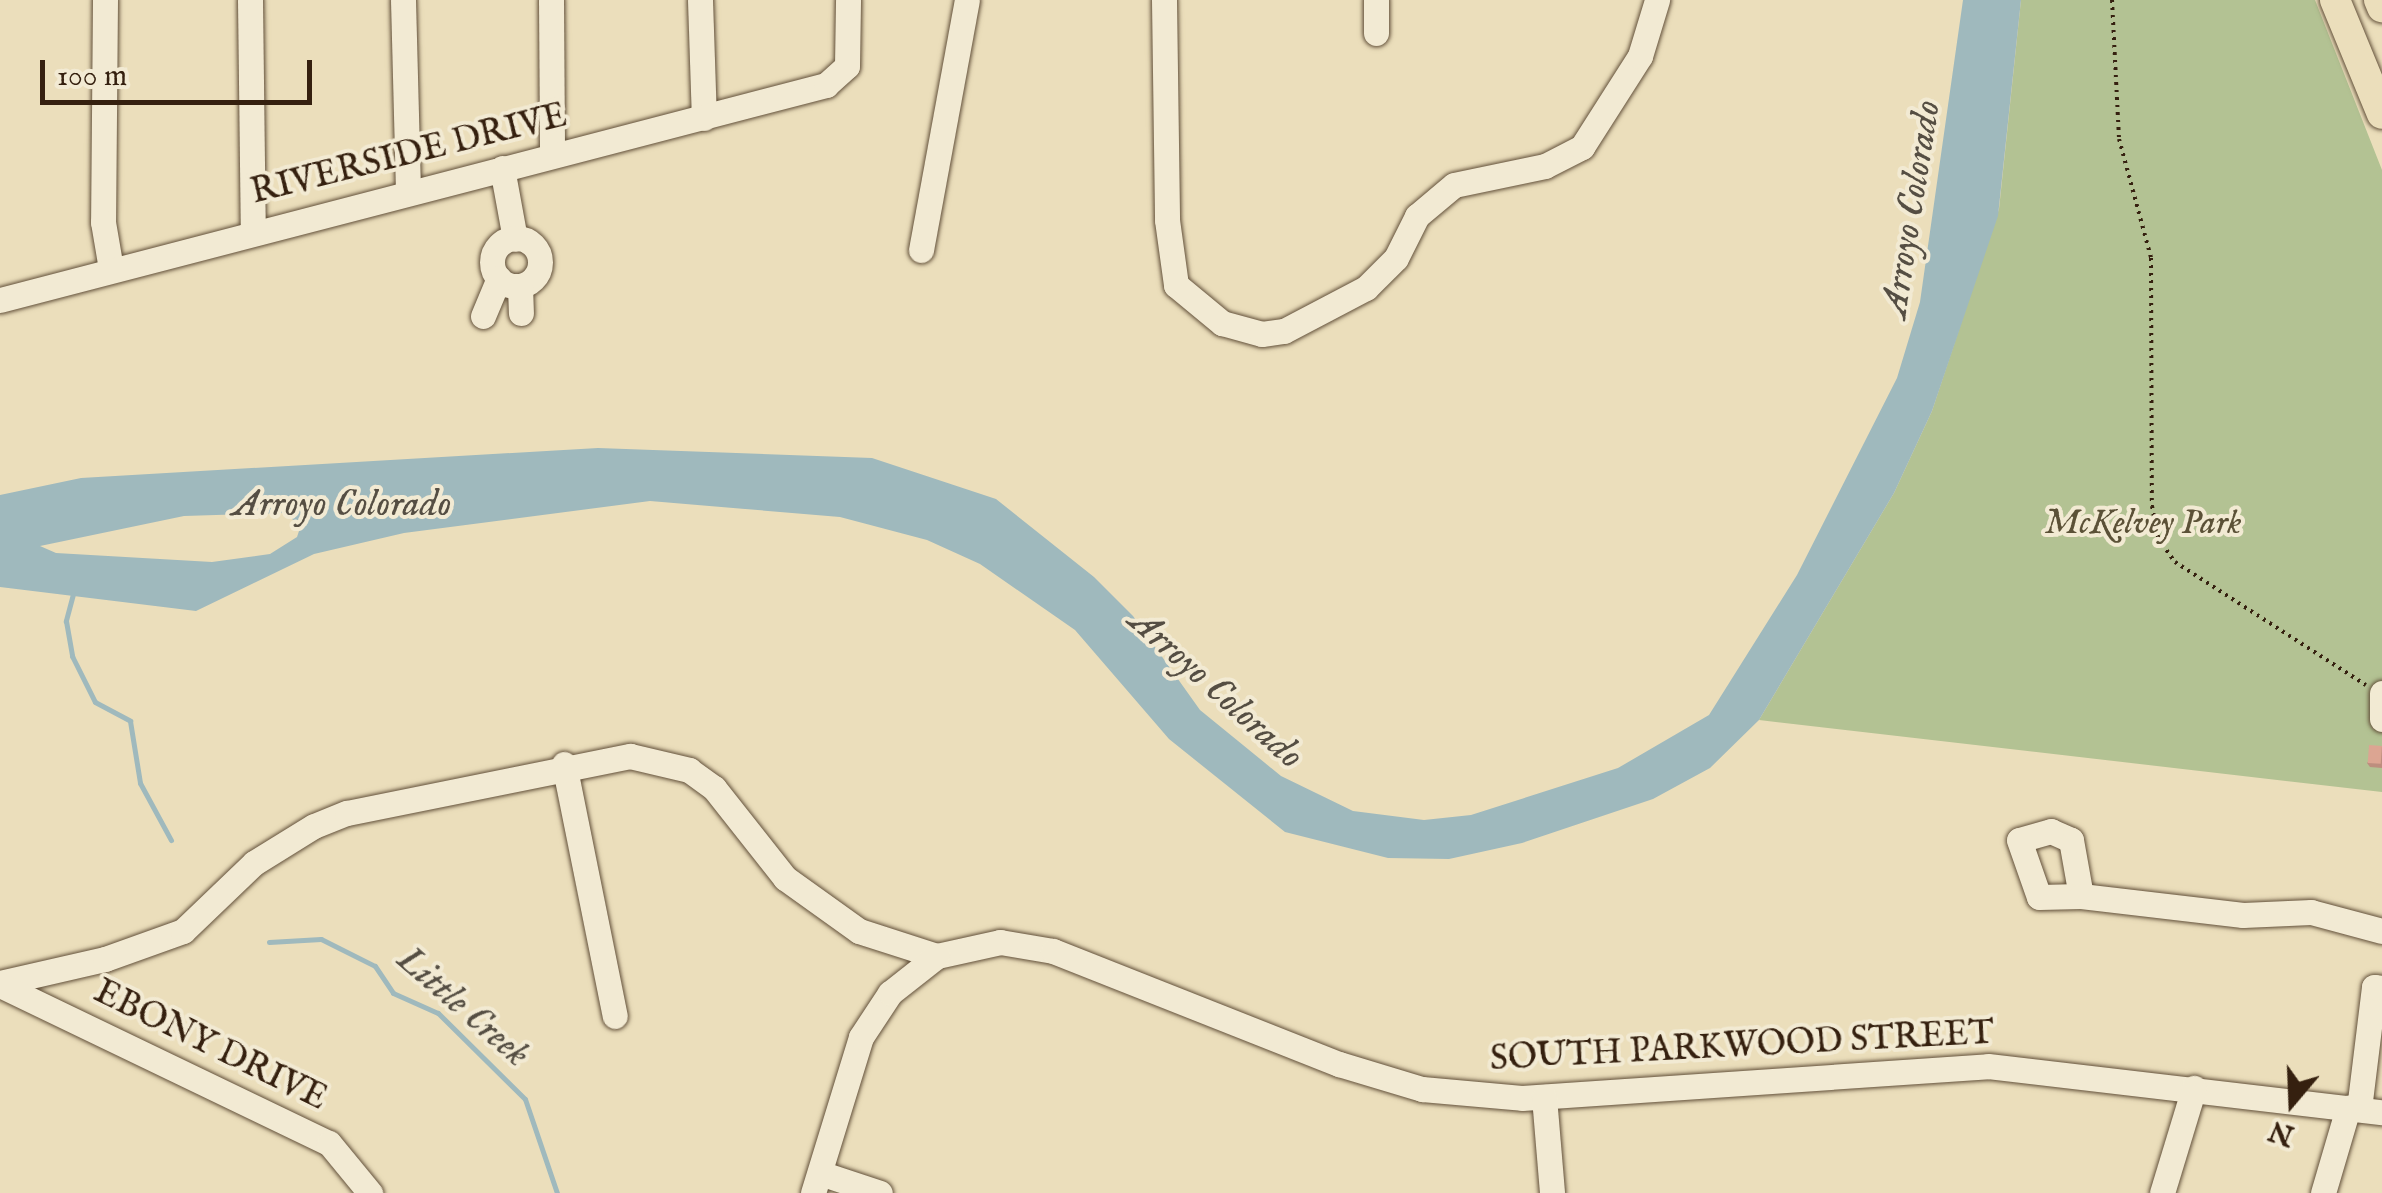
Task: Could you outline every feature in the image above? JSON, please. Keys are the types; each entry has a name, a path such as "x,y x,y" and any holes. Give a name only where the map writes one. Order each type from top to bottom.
{"main road":[{"path":"2335,0 2382,114"},
{"path":"2379,0 2382,7"}],"street":[{"path":"105,0 103,222 112,269"},
{"path":"250,0 253,231"},
{"path":"404,0 408,191"},
{"path":"550,0 552,155"},
{"path":"700,0 704,118"},
{"name":"RIVERSIDE DRIVE","path":"0,300 253,231 704,118 836,80 847,66 848,0"},
{"path":"920,250 966,0"},
{"path":"1164,0 1168,220 1176,285 1222,323 1262,334 1284,331 1366,288 1396,258 1417,216 1454,185 1545,166 1582,148 1611,110 1640,56 1657,0"},
{"path":"1376,0 1376,34"},
{"path":"502,168 516,239"},
{"path":"482,316 509,282 534,279 540,264 530,243 516,239 496,250 509,282 521,313"},
{"path":"2382,693 2382,719"},
{"path":"0,984 105,959 184,931 254,864 314,826 564,764 630,756 688,770 714,788 771,863 815,905 859,931 937,956"},
{"path":"564,764 615,1016"},
{"path":"2081,896 2243,915 2336,914 2382,931"},
{"name":"SOUTH PARKWOOD STREET","path":"937,956 974,945 1027,944 1401,1085 1544,1097 1988,1066 2363,1110"},
{"path":"880,1193 816,1183 861,1037 890,992 937,956"},
{"name":"EBONY DRIVE","path":"0,984 330,1142 370,1193"},
{"path":"2323,1193 2363,1110 2373,1066 2374,987 2382,988"},
{"path":"2162,1193 2194,1088"},
{"path":"1544,1097 1552,1193"}],"path":[{"path":"2112,0 2119,139 2151,258 2152,506 2158,538 2175,562 2358,683"}],"green space":[{"name":"McKelvey Park","path":"2021,0 2315,0 2382,170 2382,792 1759,720 1894,493 1932,411 1999,209"}],"water":[{"name":"Arroyo Colorado","path":"1963,0 2021,0 1998,216 1932,411 1894,493 1759,720 1710,768 1653,799 1522,843 1449,859 1388,858 1285,832 1169,739 1075,630 980,564 927,540 840,517 650,501 404,533 314,554 196,611 0,587 0,495 81,478 598,448 872,458 996,499 1094,577 1133,616 1200,710 1281,776 1353,811 1424,820 1471,815 1618,768 1709,715 1797,575 1897,378 1920,302","holes":["283,513 301,525 297,537 270,554 212,562 56,553 40,546 184,516"]}],"building":[{"path":"2369,745 2382,746 2381,764 2368,763"}],"waterway":[{"name":"Little Creek","path":"73,594 66,621 72,656 95,702 130,721 140,783 171,840"},
{"name":"Little Creek","path":"269,942 321,939 375,966 393,993 438,1013 525,1099 557,1193"}]}
